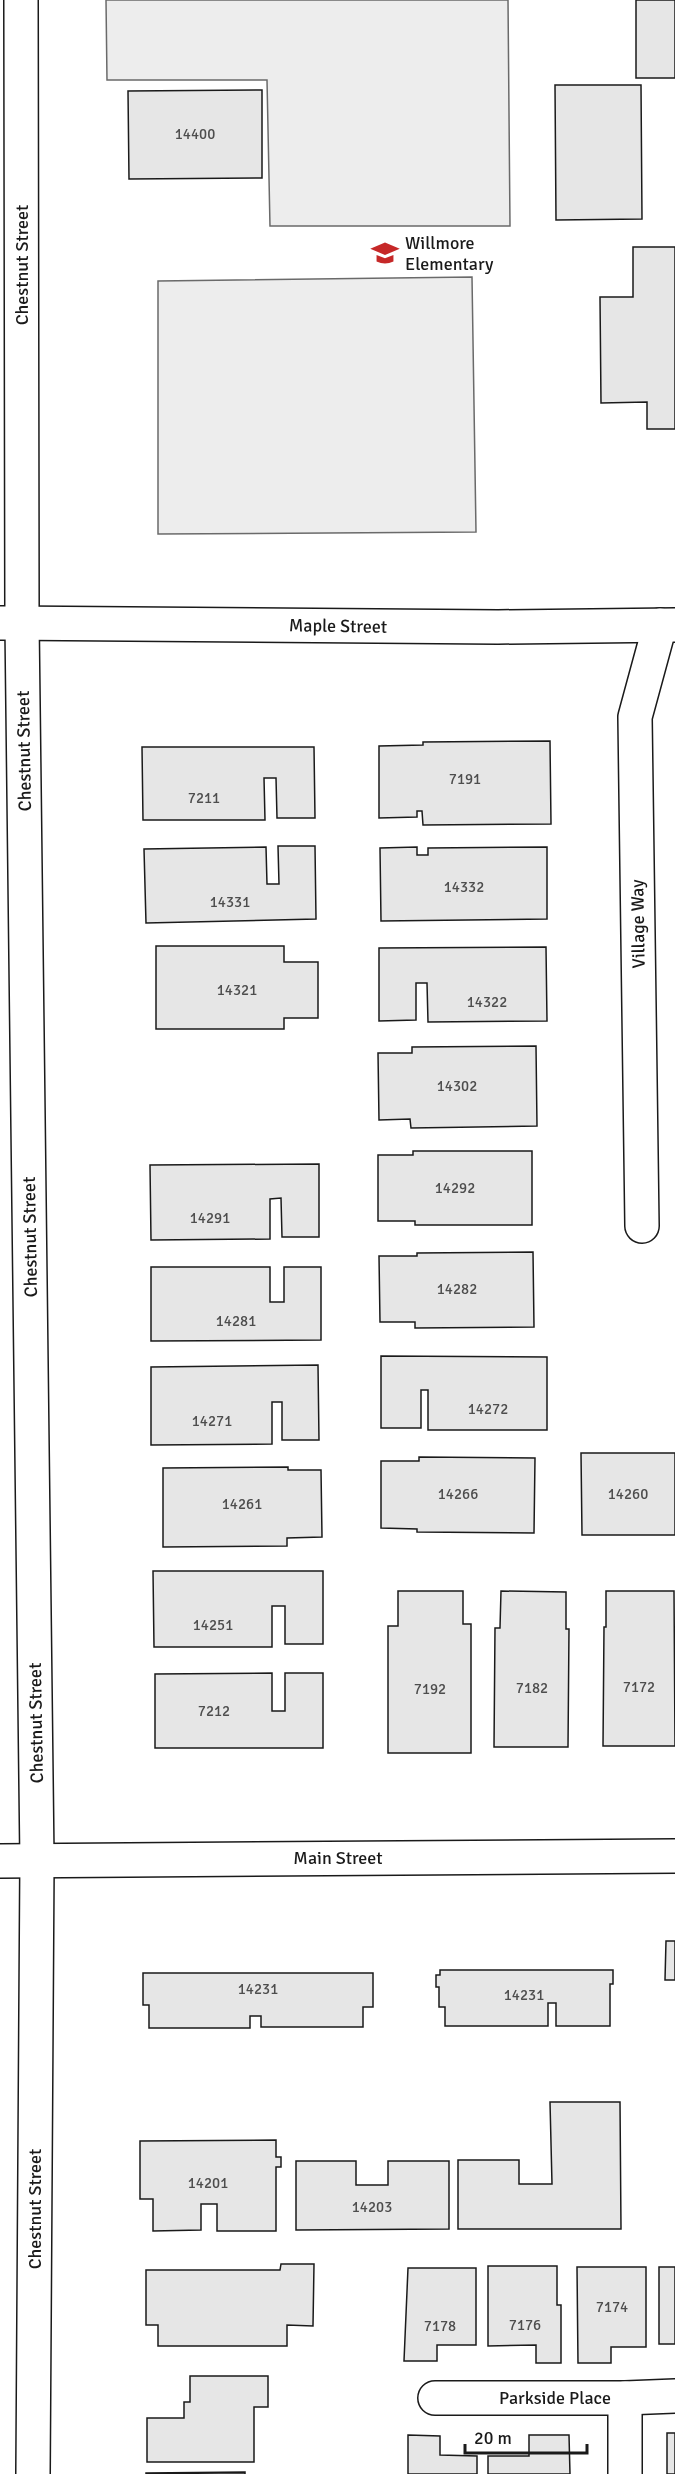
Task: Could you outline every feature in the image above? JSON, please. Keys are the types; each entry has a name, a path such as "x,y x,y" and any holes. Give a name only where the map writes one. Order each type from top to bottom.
{"street":[{"name":"Chestnut Street","path":"21,0 11,623 37,1861 33,2474"},
{"name":"Maple Street","path":"11,623 498,627 668,625"},
{"name":"Village Way","path":"642,1226 634,717 668,625"},
{"name":"Main Street","path":"0,1861 675,1856"},
{"name":"Parkside Place","path":"435,2398 675,2396"},
{"path":"625,2398 625,2474"}],"shaded area":[{"path":"106,0 508,0 510,226 270,226 267,80 107,80"},
{"path":"472,277 476,532 158,534 158,281"}],"building":[{"path":"636,0 675,0 675,78 636,78"},
{"path":"555,85 641,85 642,219 556,220"},
{"path":"262,90 262,178 129,179 128,91"},
{"path":"633,247 675,247 675,429 647,429 647,402 601,403 600,297 633,297"},
{"path":"550,741 551,824 423,825 422,811 417,811 417,817 379,818 379,746 423,745 423,742"},
{"path":"142,747 314,747 315,818 277,818 276,778 264,778 265,820 143,820"},
{"path":"278,846 315,846 316,919 146,923 144,849 266,847 267,884 279,884"},
{"path":"417,847 417,855 428,855 428,848 547,847 547,919 381,921 380,848"},
{"path":"156,946 284,946 284,962 318,962 318,1018 284,1018 284,1029 156,1029"},
{"path":"546,947 547,1021 428,1022 427,983 416,983 416,1020 379,1021 379,948"},
{"path":"536,1046 537,1126 411,1128 410,1119 379,1120 378,1053 412,1053 412,1047"},
{"path":"413,1151 532,1151 532,1225 415,1225 415,1221 378,1221 378,1155 413,1155"},
{"path":"319,1164 319,1237 282,1237 281,1198 270,1199 270,1239 151,1240 150,1165"},
{"path":"533,1252 534,1327 415,1328 415,1322 380,1322 379,1256 417,1256 417,1253"},
{"path":"151,1267 270,1267 270,1302 284,1302 284,1267 321,1267 321,1340 151,1341"},
{"path":"381,1356 547,1357 547,1430 428,1430 428,1390 421,1390 421,1428 381,1428"},
{"path":"318,1365 319,1440 282,1440 282,1402 272,1402 272,1444 151,1445 151,1367"},
{"path":"581,1453 675,1453 675,1535 582,1535"},
{"path":"419,1457 535,1458 534,1533 417,1532 417,1529 381,1528 381,1461 419,1461"},
{"path":"288,1467 288,1470 321,1470 322,1537 287,1538 287,1546 163,1547 163,1468"},
{"path":"153,1571 323,1571 323,1644 285,1644 285,1606 272,1606 272,1647 154,1647"},
{"path":"398,1591 463,1591 463,1624 471,1624 471,1753 388,1753 388,1626 398,1626"},
{"path":"501,1591 566,1592 566,1629 569,1629 568,1747 494,1747 495,1628 500,1628"},
{"path":"606,1591 674,1591 675,1746 603,1746"},
{"path":"272,1673 272,1711 285,1711 285,1673 323,1673 323,1748 155,1748 155,1674"},
{"path":"666,1941 675,1941 675,1980 665,1980"},
{"path":"440,1970 613,1970 613,1984 610,1984 610,2026 556,2026 556,2003 548,2003 548,2026 445,2026 445,2007 439,2007 439,1987 436,1987 436,1975 440,1975"},
{"path":"143,1973 373,1973 373,2007 363,2007 363,2027 261,2027 261,2016 250,2016 250,2028 149,2028 149,2005 143,2005"},
{"path":"550,2102 620,2102 621,2229 458,2229 458,2160 519,2160 519,2184 552,2184"},
{"path":"276,2140 276,2157 281,2157 281,2167 276,2167 276,2231 217,2231 217,2204 201,2204 201,2230 153,2231 153,2199 140,2199 140,2141"},
{"path":"296,2161 356,2161 356,2185 388,2185 388,2161 449,2161 449,2229 296,2230"},
{"path":"281,2264 314,2264 313,2326 287,2325 287,2346 158,2346 158,2325 146,2325 146,2270 280,2270"},
{"path":"488,2266 557,2266 557,2305 561,2305 561,2363 536,2363 536,2345 488,2346"},
{"path":"577,2267 646,2267 646,2347 611,2347 611,2363 578,2363"},
{"path":"659,2267 675,2267 675,2344 659,2344"},
{"path":"408,2268 476,2268 476,2345 437,2345 437,2361 404,2361"},
{"path":"190,2376 268,2376 268,2407 254,2407 254,2462 147,2462 147,2418 184,2418 184,2402 190,2402"},
{"path":"667,2433 675,2433 675,2474 667,2474"},
{"path":"408,2435 440,2436 440,2455 477,2456 477,2474 408,2474"},
{"path":"529,2435 569,2435 570,2474 488,2474 488,2456 529,2456"},
{"path":"245,2472 245,2474 146,2474 146,2473"}],"place":[{"name":"Willmore Elementary","path":"385,253"}]}
